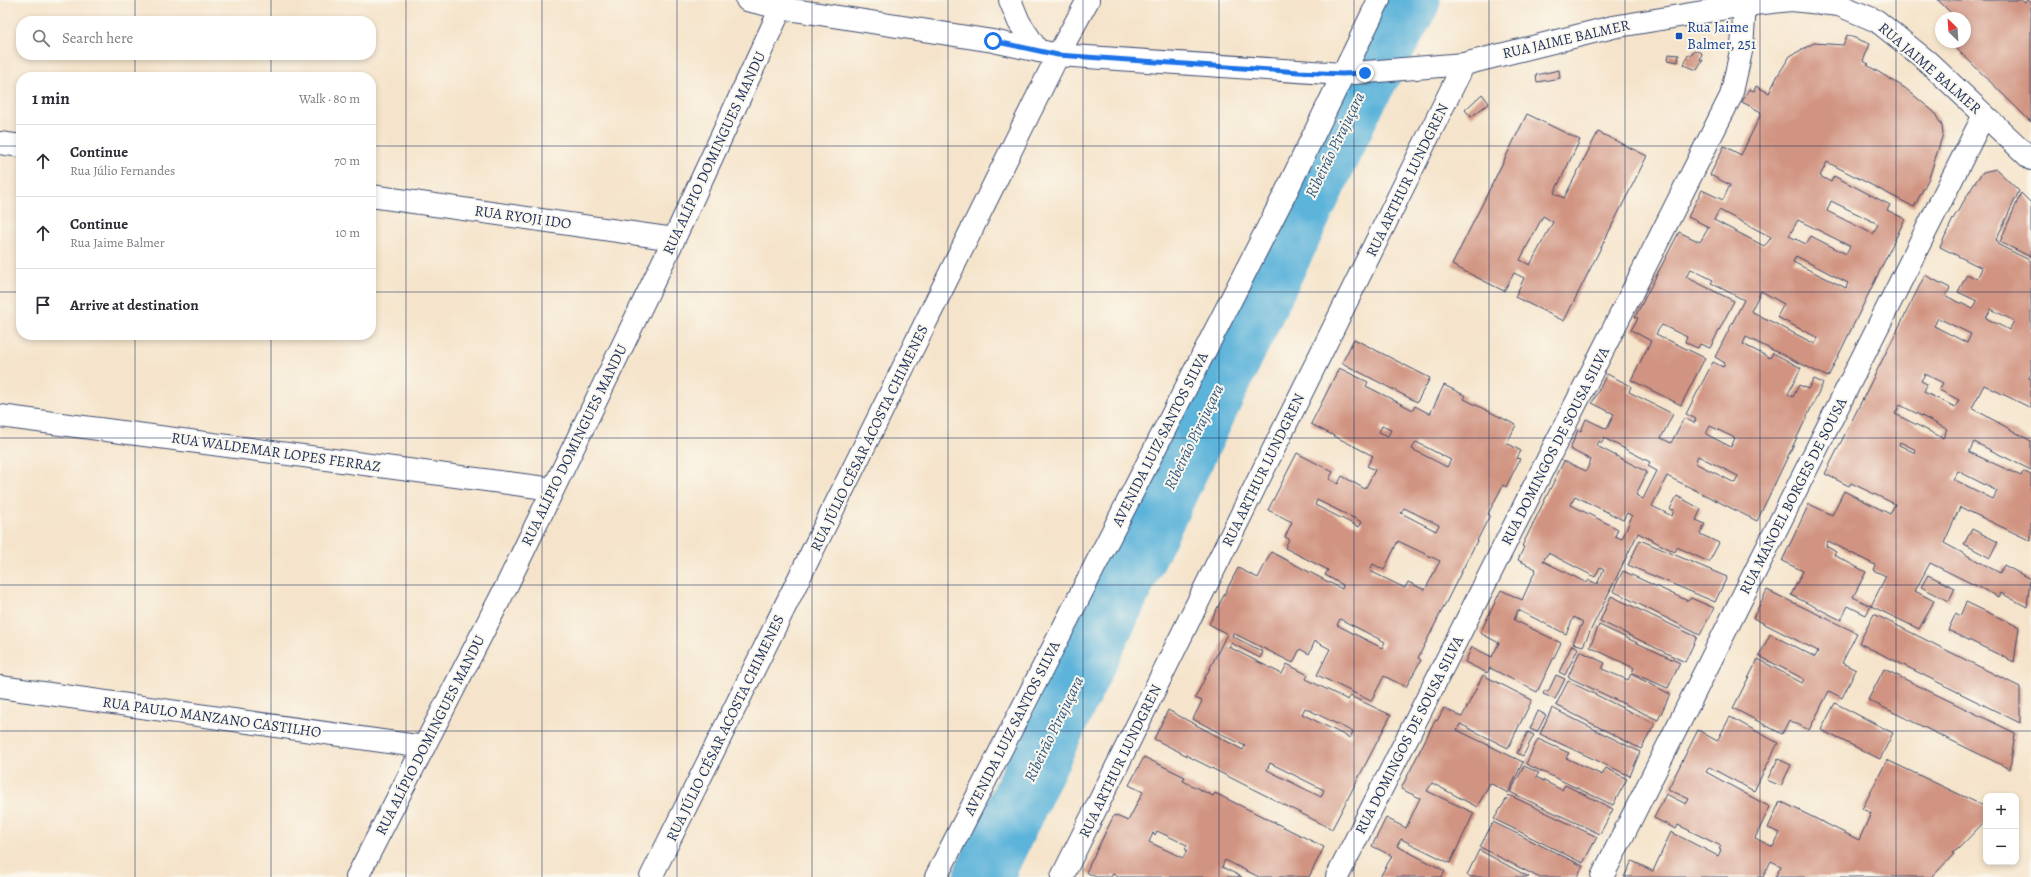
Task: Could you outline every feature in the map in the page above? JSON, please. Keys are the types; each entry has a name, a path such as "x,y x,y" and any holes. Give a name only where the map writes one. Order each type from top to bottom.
{"street":[{"name":"RUA JAIME BALMER","path":"747,0 781,8 993,41 1048,53 1342,74 1464,64 1613,27 1744,3 1791,0 1838,5 1877,21 1927,61 2031,159"},
{"path":"1010,0 1019,22 1048,53"},
{"name":"RUA JÚLIO CÉSAR ACOSTA CHIMENES","path":"651,877 1048,53 1088,0"},
{"name":"AVENIDA LUIZ SANTOS SILVA","path":"936,877 1285,194 1379,0"},
{"name":"RUA DOMINGOS DE SOUSA SILVA","path":"1337,877 1731,96 1742,48 1744,3"},
{"name":"RUA ALÍPIO DOMINGUES MANDU","path":"357,877 506,587 674,239 781,8"},
{"name":"RUA ARTHUR LUNDGREN","path":"1062,877 1464,64"},
{"name":"RUA MANOEL BORGES DE SOUSA","path":"1602,877 1984,116"},
{"path":"0,143 16,145"},
{"name":"RUA RYOJI IDO","path":"376,197 674,239"},
{"name":"RUA WALDEMAR LOPES FERRAZ","path":"0,416 553,489"},
{"name":"RUA PAULO MANZANO CASTILHO","path":"0,687 424,748"}],"building":[{"path":"1938,0 2021,0 2025,3 2028,0 2031,2 2031,122 1956,48 1971,48 1971,12 1950,12"},
{"path":"1847,35 1870,44 1863,61 1869,64 1867,65 1905,88 1934,112 1942,126 1943,134 1929,178 1914,207 1827,162 1820,176 1831,182 1834,176 1890,205 1887,210 1905,219 1828,377 1746,337 1743,344 1770,358 1773,353 1801,368 1788,394 1793,397 1799,385 1808,389 1814,379 1823,383 1757,521 1667,476 1652,506 1672,516 1674,510 1670,509 1677,496 1701,509 1696,520 1705,524 1700,534 1719,543 1709,562 1677,547 1675,552 1638,533 1583,646 1573,643 1583,622 1574,617 1566,634 1518,610 1514,620 1561,643 1537,692 1490,668 1487,673 1465,662 1472,647 1492,657 1499,643 1480,633 1501,590 1522,600 1536,569 1518,560 1524,547 1522,546 1564,461 1586,471 1591,460 1570,449 1578,430 1581,431 1586,419 1607,429 1614,414 1592,403 1607,374 1631,386 1629,392 1673,414 1661,438 1671,443 1684,418 1694,423 1696,419 1686,414 1713,362 1723,367 1725,363 1715,357 1744,300 1711,283 1713,280 1691,269 1686,277 1734,301 1710,348 1700,344 1698,348 1695,347 1685,342 1687,337 1662,325 1656,334 1705,358 1681,405 1631,380 1651,341 1631,330 1638,318 1635,317 1679,232 1700,242 1709,227 1688,217 1702,190 1723,200 1730,185 1710,175 1724,146 1741,155 1759,118 1761,112 1742,102 1749,89 1754,91 1756,86 1769,93 1790,56 1814,43 1843,45","holes":["1831,201 1878,224 1873,234 1827,211","1719,210 1771,237 1764,246 1714,220","1798,220 1850,246 1846,254 1811,236 1806,244 1789,236","1796,256 1848,283 1846,288 1793,262","1761,291 1784,304 1777,317 1818,338 1815,344 1751,311","1710,426 1735,438 1731,447 1706,434","1604,438 1650,462 1648,466 1657,471 1643,499 1636,495 1647,472 1597,446 1599,441 1602,443","1698,456 1738,476 1735,483 1695,463","1575,496 1623,520 1627,513 1632,516 1622,539 1615,536 1618,529 1571,505","1548,553 1595,577 1600,567 1604,569 1597,584 1589,580 1587,583 1543,561"]},
{"path":"1694,50 1702,53 1700,60 1703,60 1697,70 1684,65 1688,54 1691,55"},
{"path":"1669,54 1679,55 1678,62 1668,60"},
{"path":"1559,70 1560,78 1537,82 1536,75"},
{"path":"1482,94 1489,103 1471,117 1465,110"},
{"path":"1527,114 1580,140 1554,193 1564,198 1598,132 1647,156 1564,321 1515,297 1524,278 1514,273 1504,291 1452,265","holes":["1543,216 1553,222 1530,265 1520,260"]},
{"path":"1996,169 2019,191 1996,240 1998,241 1997,244 2031,261 2031,374 2029,378 2031,379 2031,408 1984,385 1972,408 2031,441 2031,470 1974,442 1969,452 2021,476 2023,471 2031,475 2031,541 1960,507 1944,543 2000,573 2004,565 2030,579 2027,607 2001,593 1999,597 1930,563 1915,591 1934,601 1919,629 1871,606 1866,615 1848,606 1841,620 1791,595 1803,571 1782,561 1809,504 1832,515 1844,491 1890,514 1895,504 1851,483 1849,486 1825,474 1925,275 1950,288 1946,296 1973,309 1977,301 1958,292 1967,274 1977,279 1982,268 1940,247 1953,219 1976,181 1983,172","holes":["1991,309 2014,321 2009,330 1986,318","1938,318 1971,334 1967,343 1934,326","1925,374 1943,383 1939,390 1959,400 1955,407 1924,392 1927,384 1921,381","1900,405 1947,429 1943,438 1895,414","1900,442 1916,450 1915,453 1899,445","1958,471 1997,491 1993,499 1953,479","1828,541 1875,565 1873,570 1886,576 1871,606 1853,597 1866,572 1834,555 1836,552 1826,546"]},
{"path":"2021,193 2031,203 2031,257 2000,242"},
{"path":"1354,339 1430,378 1417,402 1342,363"},
{"path":"1339,368 1368,382 1366,386 1413,410 1415,406 1430,414 1444,385 1466,396 1464,399 1516,425 1507,443 1521,451 1517,458 1520,459 1506,487 1503,485 1488,514 1490,515 1418,658 1421,660 1406,687 1384,676 1371,701 1317,675 1330,649 1315,641 1309,654 1300,649 1293,663 1233,633 1232,636 1263,652 1260,658 1231,643 1229,647 1282,674 1287,664 1308,675 1306,679 1348,700 1350,696 1391,715 1332,829 1154,739 1168,710 1243,750 1245,746 1193,719 1202,701 1195,698 1227,634 1209,624 1238,568 1258,578 1271,552 1342,589 1343,585 1325,575 1328,570 1285,548 1289,539 1285,537 1292,522 1268,510 1297,453 1333,472 1329,479 1338,484 1342,476 1365,489 1375,470 1367,466 1373,456 1311,424","holes":["1382,426 1391,430 1388,436 1379,432","1416,442 1451,460 1447,467 1412,449","1317,500 1362,522 1359,527 1315,505","1404,508 1439,525 1436,531 1401,513","1398,541 1440,561 1425,590 1408,582 1405,588 1370,571 1373,564 1384,570","1340,619 1385,642 1382,648 1337,625","1305,708 1353,732 1350,738 1302,714","1270,763 1324,790 1321,797 1267,770"]},
{"path":"1972,529 1998,542 1990,558 1964,544"},
{"path":"1640,540 1727,577 1715,602 1628,565"},
{"path":"1623,571 1688,601 1691,598 1714,608 1700,635 1613,591"},
{"path":"1928,575 1955,588 1949,601 1921,587"},
{"path":"1767,590 1857,633 1842,663 1856,670 1842,698 1829,691 1809,730 1789,720 1782,734 1733,708 1758,659 1802,683 1804,679 1759,656 1770,634 1815,657 1818,651 1753,618"},
{"path":"1611,596 1697,637 1685,662 1600,621"},
{"path":"1966,602 2019,627 2014,662 1948,630 1956,613 1960,616"},
{"path":"1874,614 2020,687 2020,723 1859,643"},
{"path":"1599,625 1680,663 1668,688 1632,673 1634,668 1590,647"},
{"path":"1572,645 1578,648 1565,675 1559,672"},
{"path":"1580,651 1605,663 1602,669 1628,680 1631,674 1670,694 1658,720 1568,677"},
{"path":"1884,669 2015,733 2010,769 1868,700"},
{"path":"1483,675 1532,700 1508,748 1460,724 1457,730 1523,762 1508,793 1490,783 1477,807 1432,783 1427,791 1474,813 1450,863 1401,839 1397,846 1445,871 1442,877 1380,877 1392,856 1372,846 1386,818 1406,828 1420,798 1401,789 1435,720 1437,721 1444,708 1462,717"},
{"path":"1556,675 1565,679 1555,699 1543,694 1545,690 1548,692"},
{"path":"1568,681 1655,724 1641,749 1556,705"},
{"path":"1835,703 1893,733 1880,759 1821,730"},
{"path":"1552,708 1640,752 1630,776 1540,734"},
{"path":"1538,711 1546,715 1537,732 1530,729"},
{"path":"1730,717 1778,743 1754,791 1709,767 1706,772 1770,807 1755,838 1773,847 1780,833 1768,828 1780,801 1859,840 1871,813 1862,809 1887,760 1983,806 1983,823 1958,849 1952,853 1954,854 1932,877 1775,877 1781,866 1771,861 1763,877 1624,877 1632,861 1653,871 1671,832 1718,856 1721,846 1678,825 1676,829 1654,818 1666,794 1686,804 1689,799 1668,789 1698,730 1717,741"},
{"path":"1528,732 1534,735 1523,756 1517,753"},
{"path":"1538,739 1569,753 1566,758 1602,775 1606,768 1627,779 1613,805 1526,764"},
{"path":"1144,757 1185,777 1183,781 1213,796 1215,793 1324,847 1309,877 1259,877 1225,860 1222,867 1242,877 1118,877 1113,874 1111,877 1096,877 1086,872 1114,815 1128,821 1143,792 1129,785","holes":["1157,831 1187,845 1185,849 1187,850 1183,858 1149,842 1153,833 1155,835"]},
{"path":"1778,759 1791,765 1781,786 1767,780"},
{"path":"1524,766 1539,773 1536,777 1562,790 1565,785 1613,809 1600,834 1510,792"},
{"path":"1509,795 1597,837 1583,863 1494,819"},
{"path":"1493,822 1583,866 1577,877 1538,877 1480,847"},
{"path":"1479,850 1529,877 1471,877 1467,875"}],"waterway":[{"name":"Ribeirão Pirajuçara","path":"983,877 1355,102 1411,0"}],"place":[{"name":"Rua Jaime Balmer, 251","path":"1679,36"}],"route":[{"path":"993,41 1038,52 1058,55 1299,72 1342,74 1365,73"}]}
